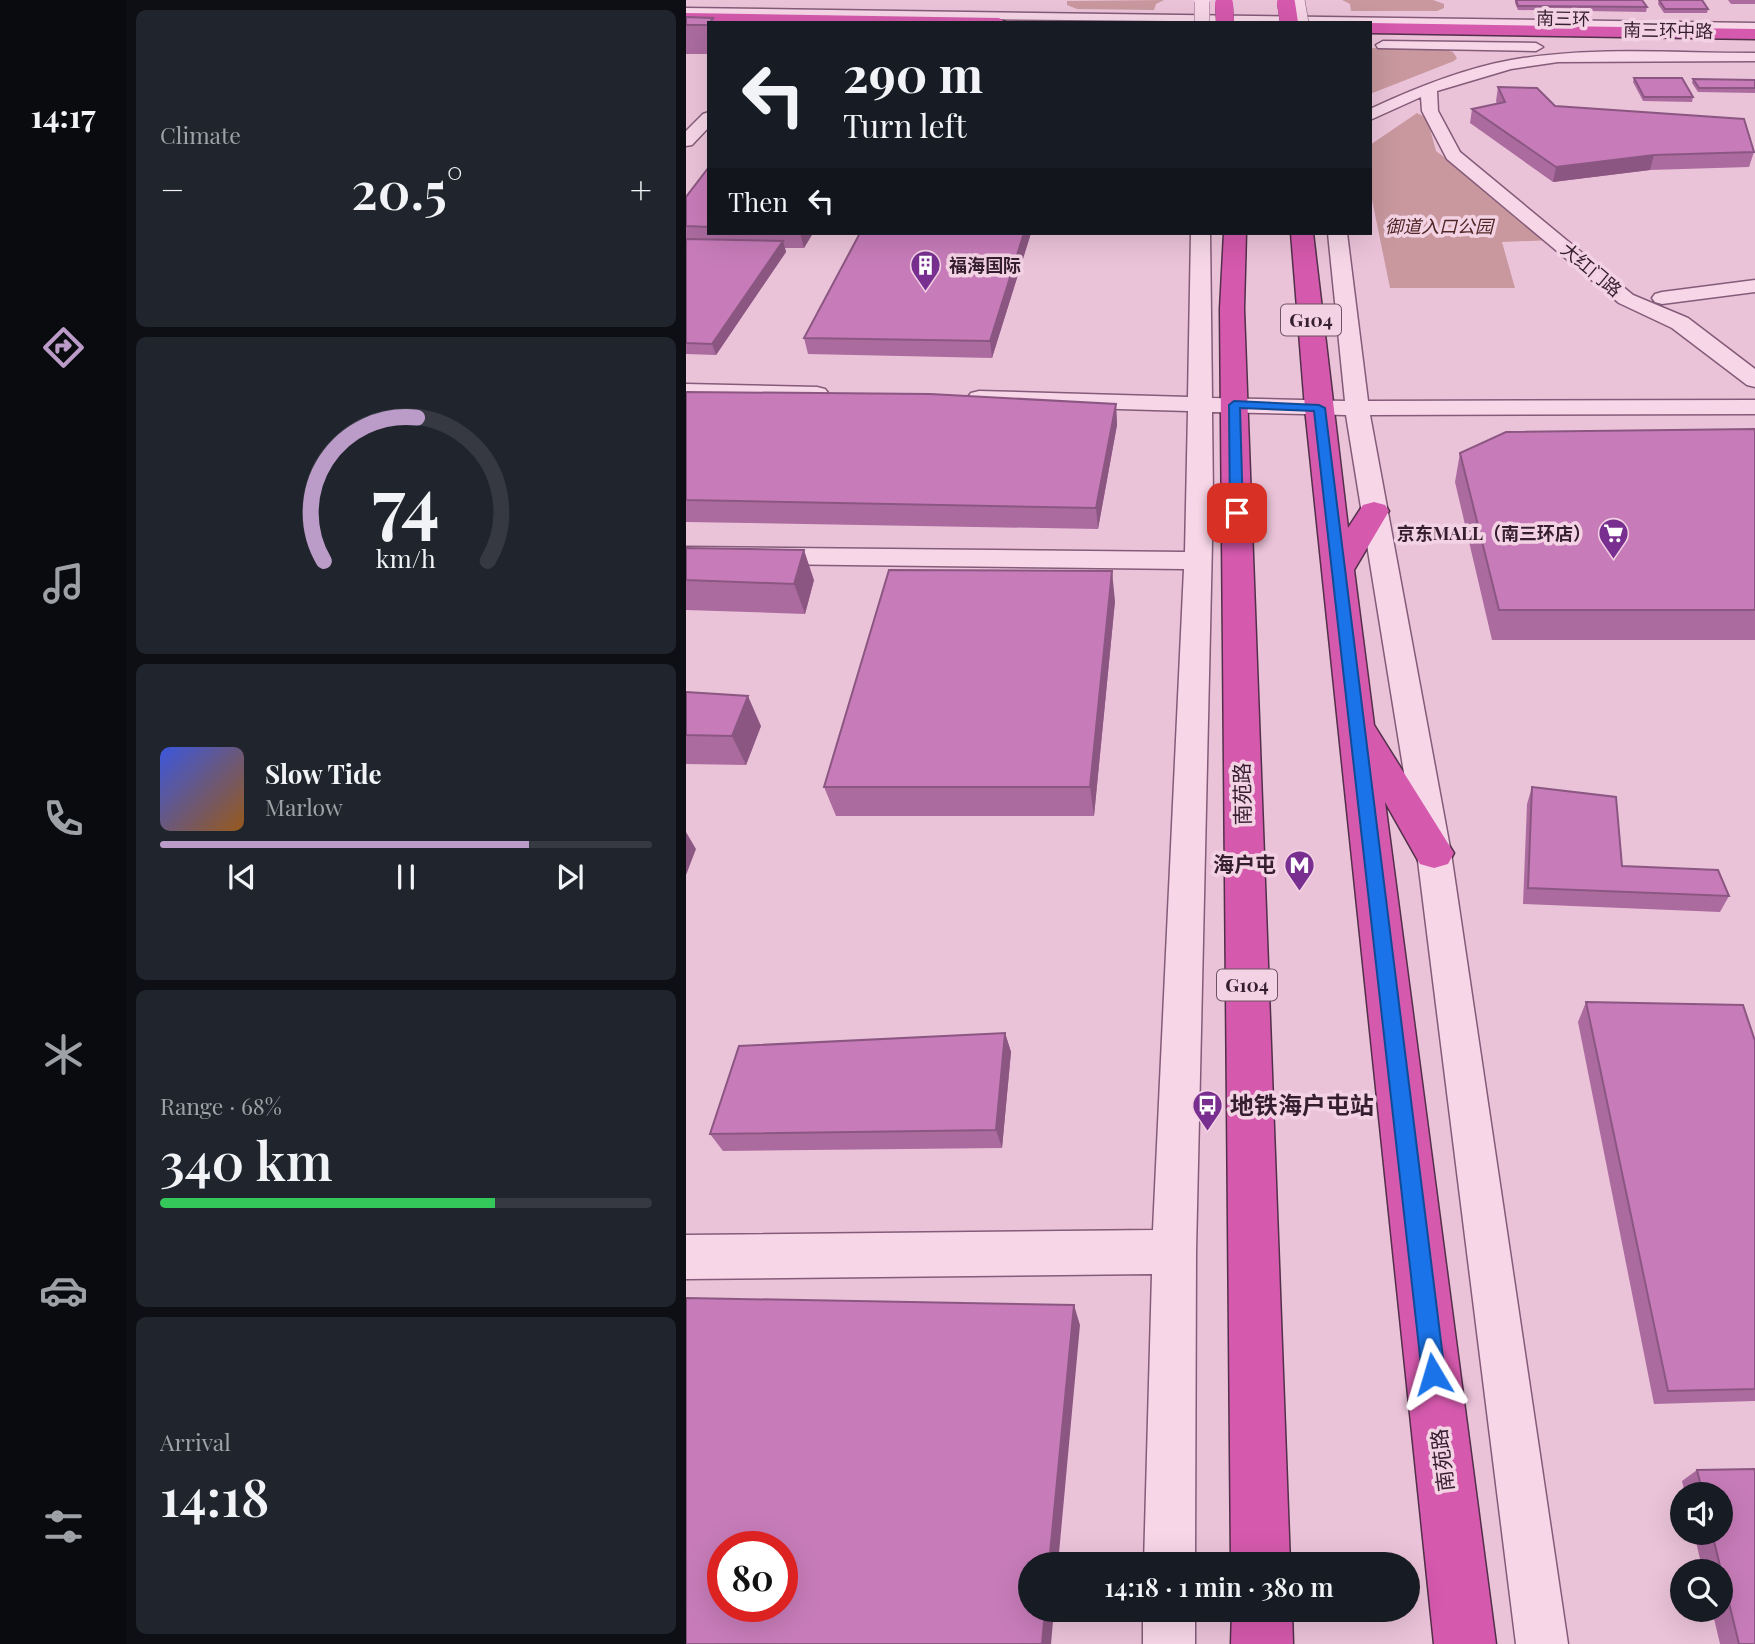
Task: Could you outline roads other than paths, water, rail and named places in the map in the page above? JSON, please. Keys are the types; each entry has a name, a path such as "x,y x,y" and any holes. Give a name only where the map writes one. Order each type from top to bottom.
{"highway":[{"path":"1289,21 1290,1"},
{"path":"1224,2 1225,21"},
{"path":"686,18 874,21"},
{"name":"南三环","path":"1372,28 1755,34"},
{"path":"686,29 707,29"},
{"name":"南三环","path":"1372,38 1755,44"},
{"name":"南苑路","path":"1235,235 1232,309 1217,404 1261,1552"},
{"name":"南苑路","path":"1302,235 1338,408 1338,570 1465,1644"},
{"path":"1338,570 1374,511"},
{"path":"1357,723 1434,853"},
{"path":"1262,1622 1262,1644"}],"street":[{"path":"1202,1 1202,21"},
{"path":"1290,1 1300,21"},
{"path":"686,10 914,11 1024,2"},
{"path":"1048,2 1044,7 1047,11 1061,17"},
{"path":"1444,21 1454,11 1451,6"},
{"path":"1490,9 1534,17 1755,24"},
{"path":"686,10 1755,24"},
{"name":"南三环中路","path":"1372,44 1755,51"},
{"path":"1372,100 1469,63 1473,59 1467,52 1455,46"},
{"path":"1372,115 1429,88 1509,65 1558,58 1755,57"},
{"name":"大红门路","path":"1429,88 1430,111 1453,155 1626,299 1680,323 1755,380"},
{"path":"686,141 707,119"},
{"name":"大红门路","path":"1443,138 1489,166 1586,240"},
{"path":"1170,1552 1174,1252 1197,561 1217,404 1200,235"},
{"path":"1338,235 1338,408 1374,511 1434,853 1542,1644"},
{"path":"1755,286 1656,294 1698,316 1755,358"},
{"path":"686,391 839,394"},
{"path":"950,397 1338,408 1755,407"},
{"path":"686,555 1197,561"},
{"path":"686,1257 1174,1252"},
{"path":"1169,1622 1169,1644"}],"place":[{"name":"福海国际","path":"926,293"},
{"name":"京东MALL（南三环店）","path":"1614,561"},
{"name":"海户屯","path":"1299,892"},
{"name":"地铁海户屯站","path":"1207,1133"}],"park label":[{"name":"御道入口公园","path":"1439,227"}]}
